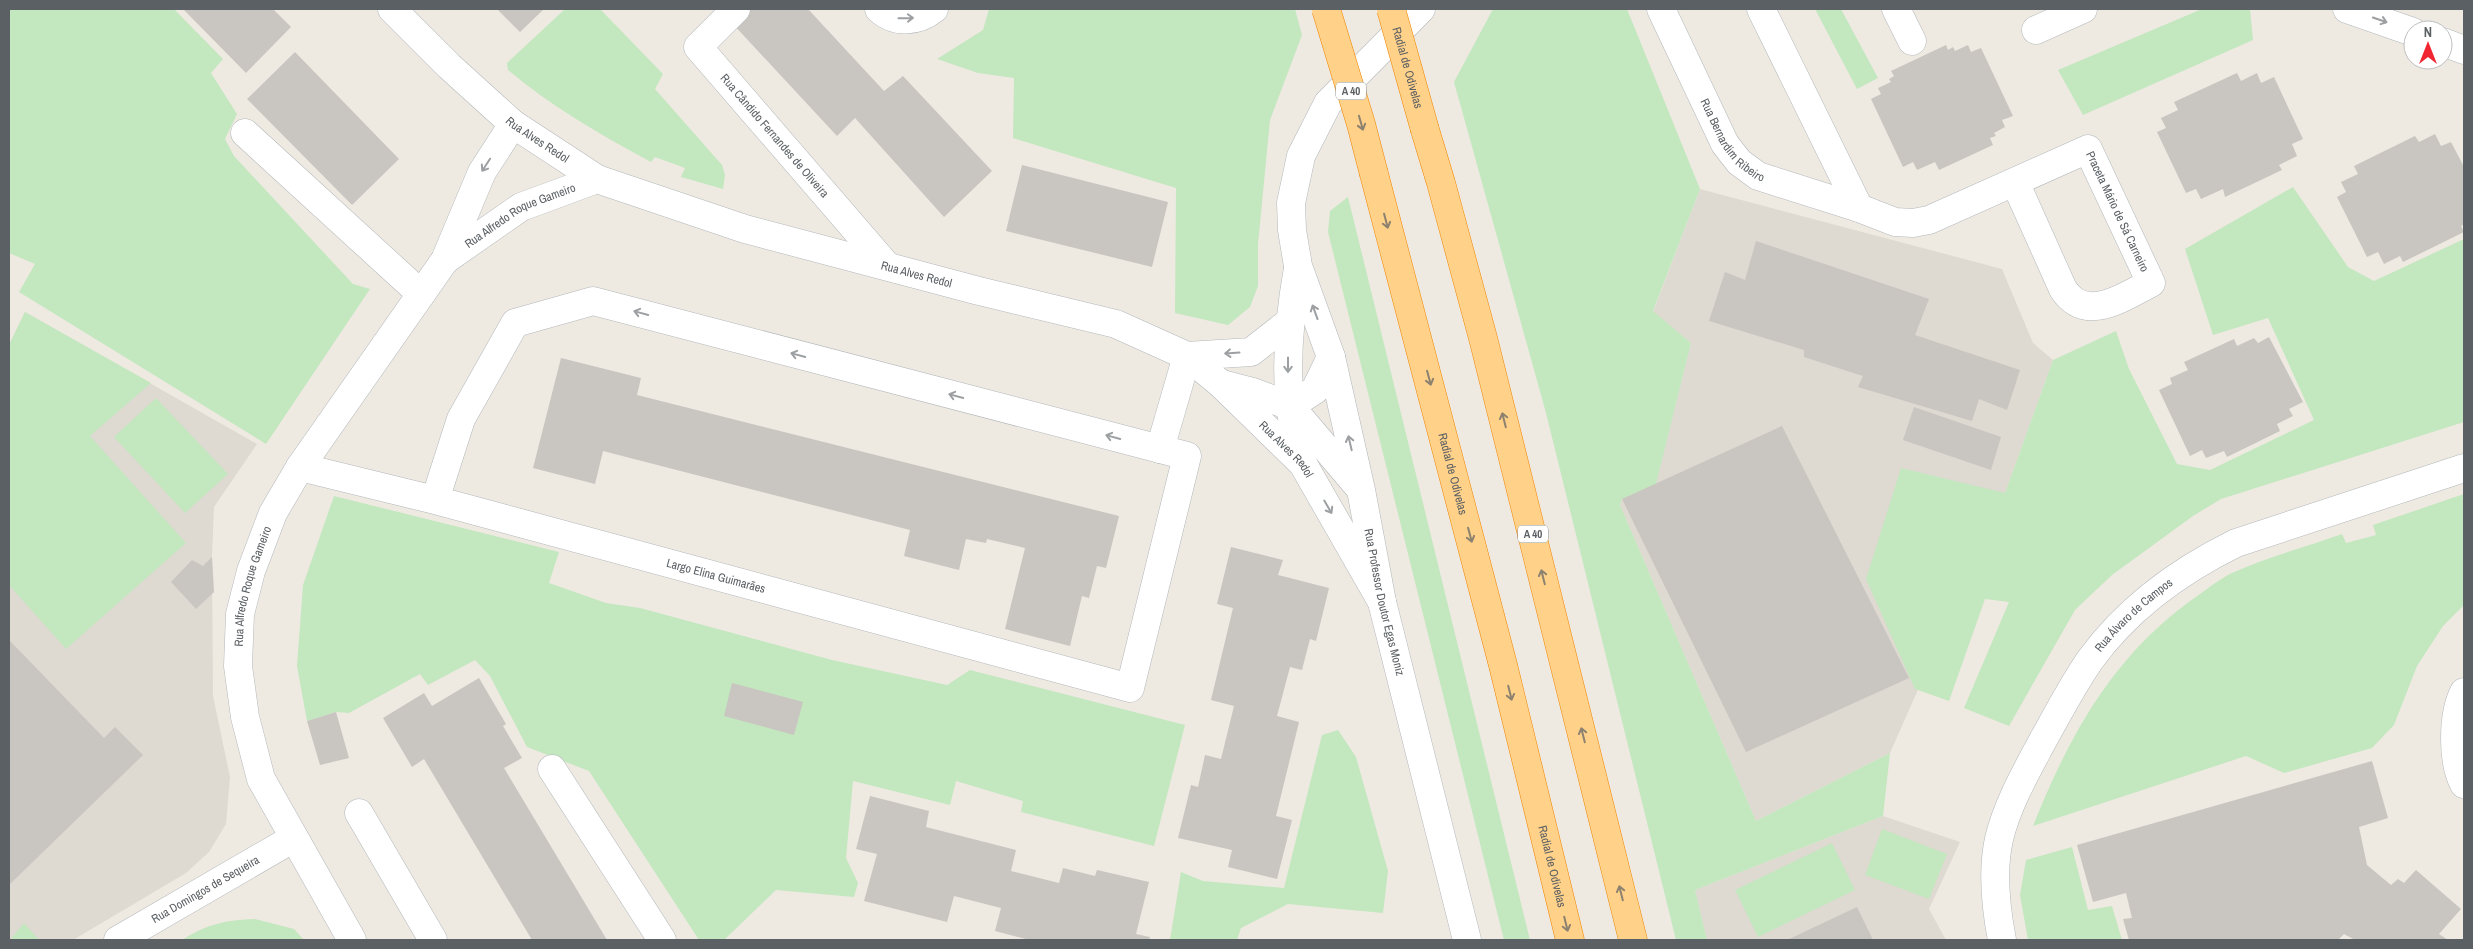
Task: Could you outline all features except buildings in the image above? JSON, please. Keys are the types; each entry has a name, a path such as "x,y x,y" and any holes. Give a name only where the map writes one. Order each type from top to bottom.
{"highway":[{"name":"Radial de Odivelas","path":"1326,9 1361,124 1503,665 1570,940"},
{"name":"Radial de Odivelas","path":"1391,9 1483,338 1633,940"}],"street":[{"name":"Rua Alves Redol","path":"392,9 449,66 513,124 597,178 745,229 1116,324 1187,356 1221,384 1304,464 1382,602"},
{"name":"Rua Cândido Fernandes de Oliveira","path":"736,9 698,47 887,266"},
{"path":"879,9 894,18 908,20 921,17 934,9"},
{"path":"1304,464 1290,406 1288,323 1298,266 1292,230 1291,203 1301,156 1328,103 1421,9"},
{"name":"Rua Bernardim Ribeiro","path":"1661,9 1725,144 1739,162 1758,176 1859,208 1895,222 1913,223 1930,220 2015,182"},
{"path":"1761,9 1859,208"},
{"path":"1896,9 1912,41"},
{"path":"2036,30 2083,9"},
{"path":"2347,9 2403,29"},
{"name":"Rua Alfredo Roque Gameiro","path":"352,940 261,779 245,717 238,666 240,614 251,571 274,512 300,467 445,260 482,172 513,124"},
{"path":"245,132 421,294"},
{"name":"Praceta Mário de Sá Carneiro","path":"2088,149 2151,283 2096,307 2084,307 2071,300 2064,289 2015,182 2088,149"},
{"name":"Rua Alfredo Roque Gameiro","path":"445,260 521,207 597,178"},
{"name":"Rua Professor Doutor Egas Moniz","path":"1298,266 1331,357 1361,490 1382,602 1467,940"},
{"path":"435,500 460,419 515,322 593,301 1160,449 1187,356 1251,352 1288,323"},
{"path":"1290,406 1315,390 1331,357"},
{"path":"1221,384 1253,392 1290,406 1361,490"},
{"name":"Largo Elina Guimarães","path":"300,467 435,500 1130,688 1187,456 1160,449"},
{"name":"Rua Álvaro de Campos","path":"2002,940 1998,922 1996,867 1999,839 2009,811 2016,792 2059,711 2090,661 2114,630 2172,580 2206,558 2236,543 2464,468"},
{"path":"2464,692 2460,700 2454,739 2461,778 2464,784"},
{"path":"552,769 662,940"},
{"path":"359,813 433,940"},
{"name":"Rua Domingos de Sequeira","path":"118,940 294,838"}],"shaded area":[{"path":"1700,189 2002,269 2033,343 2053,360 2005,493 1890,753 1756,821 1620,505 1622,499 1656,483 1691,343 1653,312"},
{"path":"25,312 257,444 214,507 212,557 213,696 230,777 226,824 209,852 186,873 73,940 9,940 9,345"},
{"path":"1883,816 1960,842 1929,909 1946,940 1707,940 1695,890"}],"green space":[{"path":"9,9 174,9 223,59 211,73 237,114 225,139 234,156 353,284 370,289 266,444 19,292 35,264 9,253"},
{"path":"565,9 600,9 663,74 655,89 722,165 725,175 723,189 681,177 685,168 655,157 651,162 632,152 559,108 508,70 507,63"},
{"path":"989,9 1295,9 1302,35 1270,120 1258,244 1258,286 1250,307 1228,325 1175,313 1176,188 1013,138 1014,78 978,73 937,59 983,30"},
{"path":"1493,9 1627,9 1700,189 1653,311 1691,343 1656,484 1622,499 1620,505 1756,821 1890,753 1883,816 1695,890 1707,940 1676,940 1546,413 1454,82"},
{"path":"1815,9 1841,9 1878,78 1857,89"},
{"path":"2202,9 2250,9 2253,40 2083,115 2058,70"},
{"path":"2293,187 2348,267 2374,281 2464,239 2464,422 2221,499 2193,516 2112,575 2075,610 2009,726 1964,708 2009,602 1985,599 1949,701 1915,689 1866,579 1901,468 2005,493 2053,360 2116,331 2129,369 2177,464 2210,470 2314,420 2268,318 2213,335 2185,249"},
{"path":"1348,197 1530,940 1504,940 1328,232 1330,211"},
{"path":"25,312 151,383 90,436 186,543 66,649 9,585 9,345"},
{"path":"156,398 228,474 185,513 114,437"},
{"path":"2464,494 2464,605 2443,626 2417,666 2394,725 2372,748 2284,773 2246,756 2033,826 2063,759 2099,696 2144,641 2170,617 2220,580 2245,567 2342,534 2346,543 2376,535 2373,525"},
{"path":"334,496 559,552 549,583 606,603 640,608 832,660 947,685 970,670 1185,725 1154,846 1021,812 1023,801 956,781 950,805 853,781 846,858 858,883 854,897 776,890 724,940 699,940 589,771 527,747 490,676 475,660 428,685 420,674 349,713 336,712 307,721 297,666 303,585"},
{"path":"1338,730 1356,757 1388,871 1383,913 1288,904 1241,928 1237,940 1170,940 1181,872 1203,881 1284,888 1322,735"},
{"path":"1882,829 1947,854 1929,899 1865,875"},
{"path":"1832,843 1855,890 1758,937 1735,890"},
{"path":"2072,847 2088,910 2112,906 2122,940 2028,940 2020,895 2026,860"},
{"path":"255,919 294,929 304,940 182,940 200,930 217,924 235,920"},
{"path":"24,923 39,940 10,940"}]}
